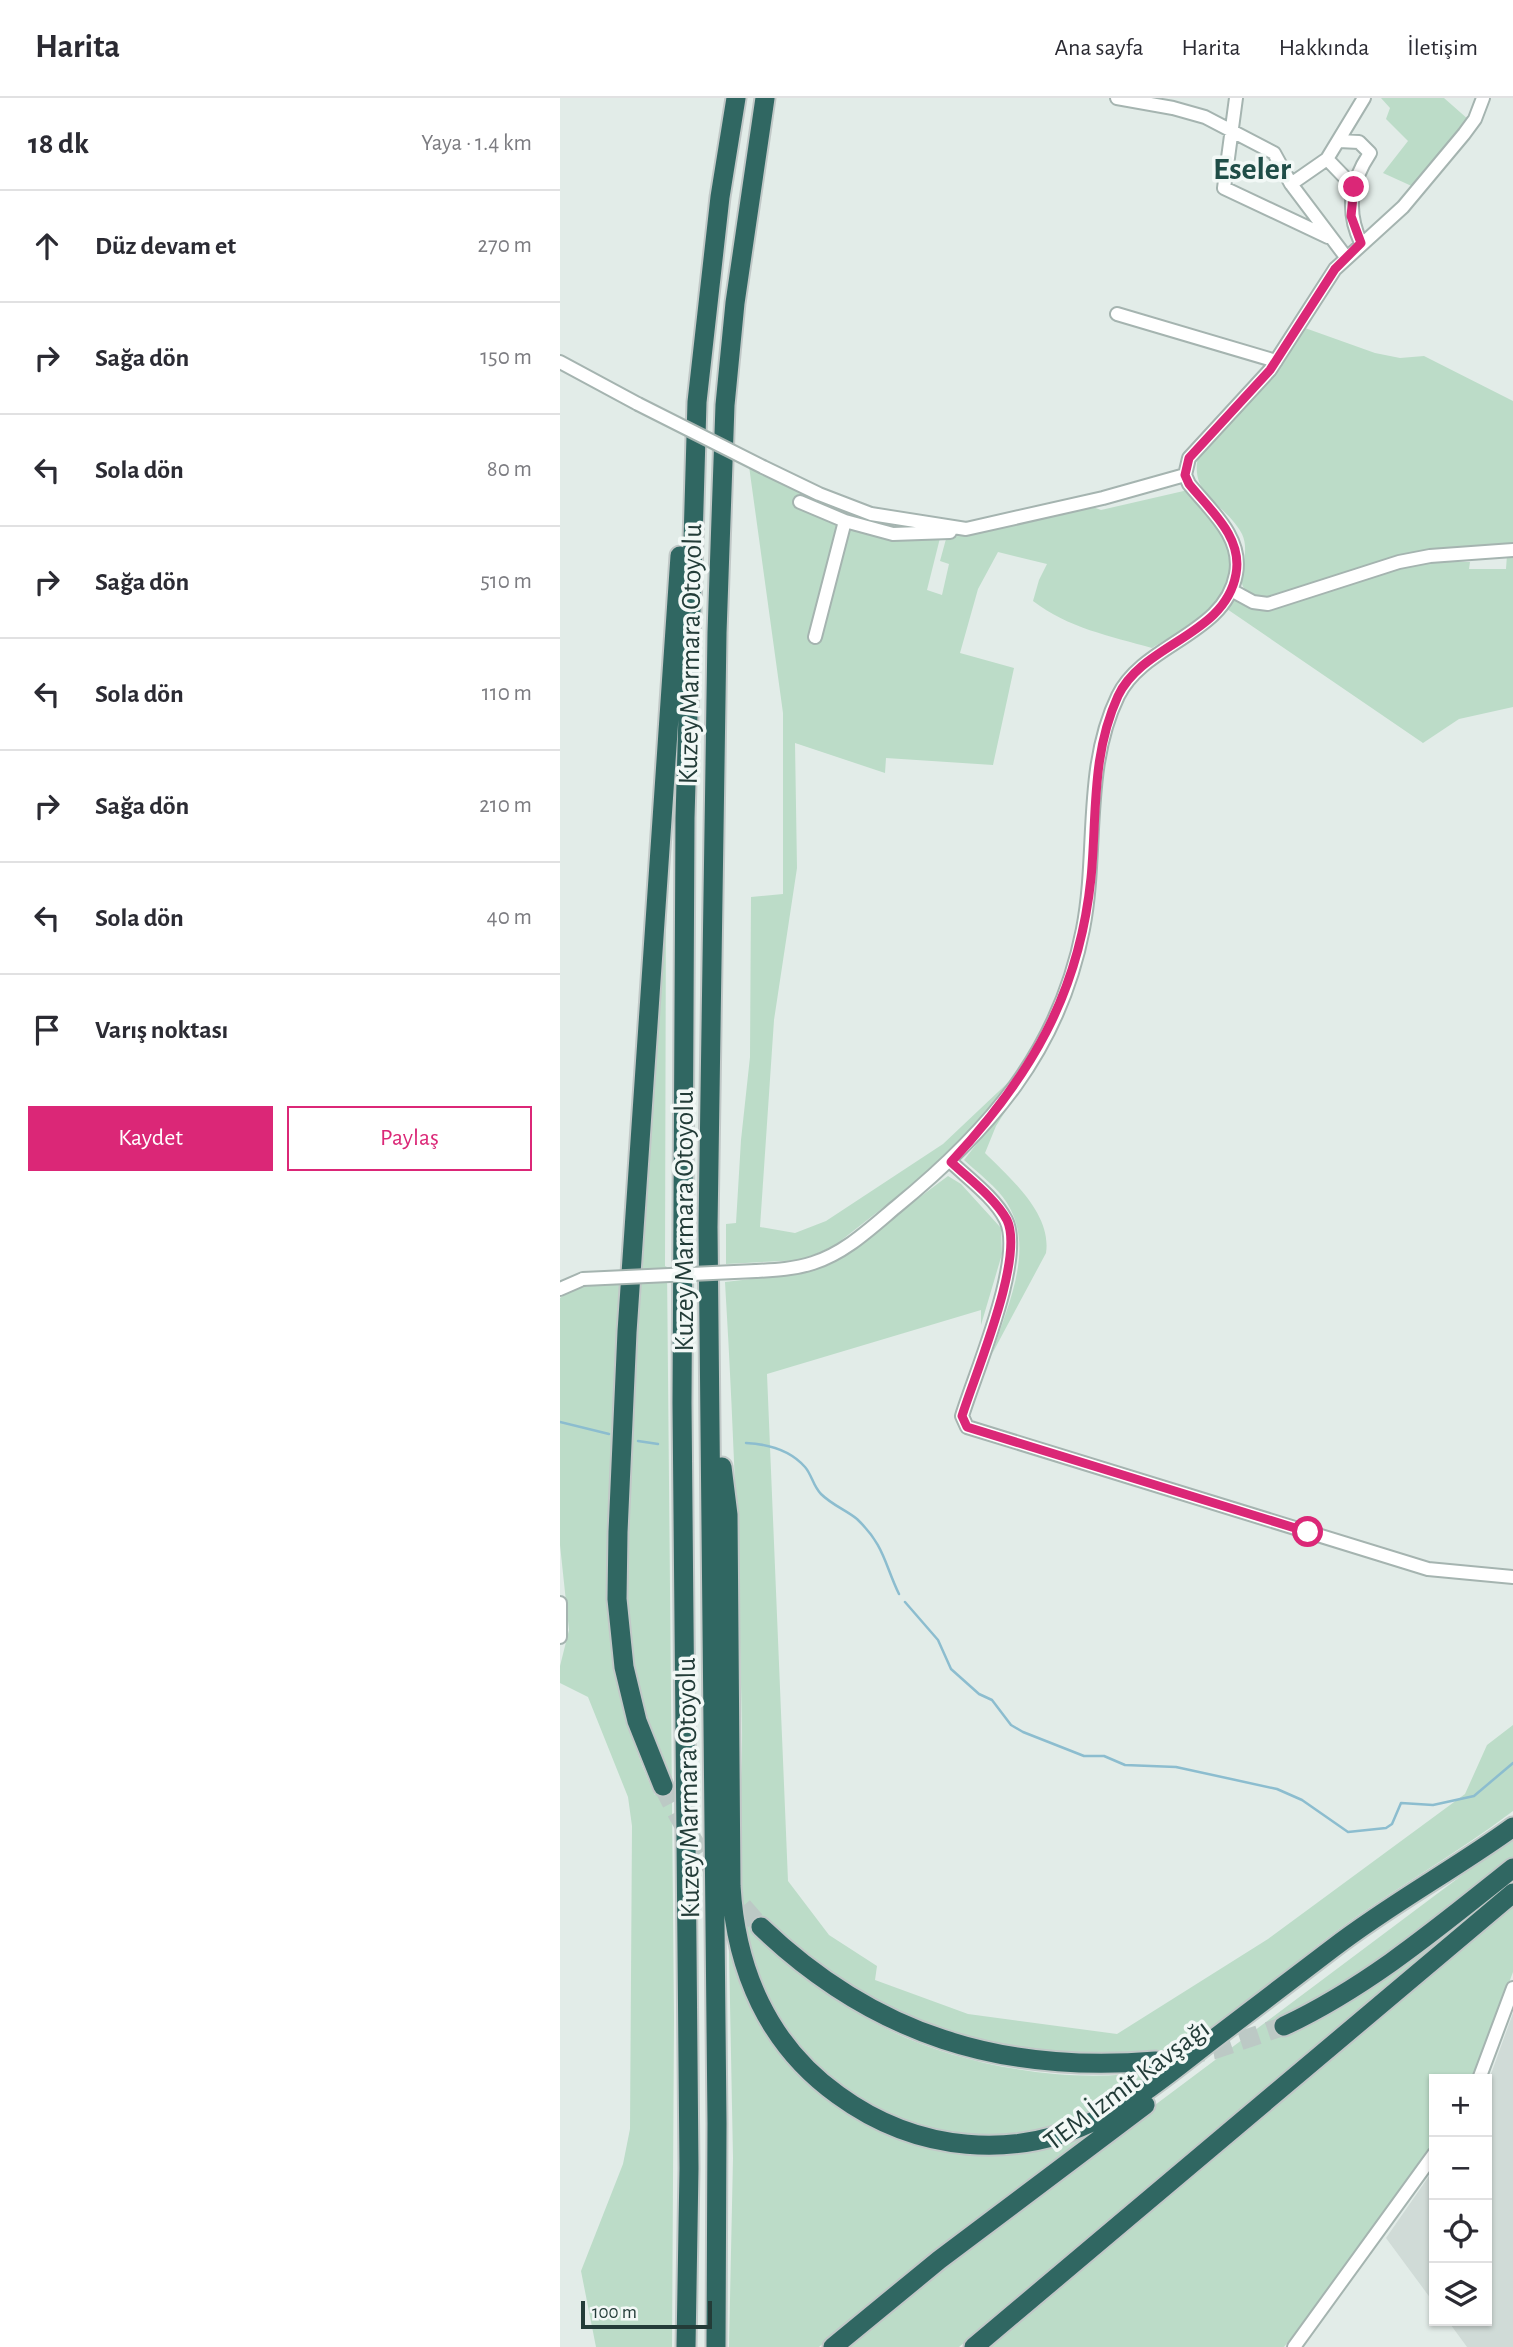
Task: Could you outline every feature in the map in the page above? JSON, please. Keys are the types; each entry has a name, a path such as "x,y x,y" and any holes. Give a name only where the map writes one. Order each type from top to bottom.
{"highway":[{"name":"Kuzey Marmara Otoyolu","path":"686,2347 689,2168 682,1193 684,873 696,402 720,197 736,98"},
{"name":"Kuzey Marmara Otoyolu","path":"716,2347 718,2123 708,1227 719,517 735,303 765,98"},
{"path":"663,1786 636,1721 624,1667 617,1599 618,1532 627,1332 664,825 674,619 696,402"},
{"path":"711,1364 728,1515 733,1921 740,1955 764,2014 787,2046 824,2085 882,2123 929,2138 977,2146 1030,2143 1083,2127 1142,2094 1346,1938 1455,1869 1513,1826"},
{"path":"1284,2026 1320,2009 1397,1960 1513,1868"},
{"name":"TEM İzmit Kavşağı","path":"833,2347 939,2260 1455,1869"},
{"path":"974,2347 1513,1893"},
{"path":"761,1927 824,1981 929,2035 984,2052 1059,2064 1094,2066 1156,2062"}],"street":[{"path":"1117,98 1173,108 1232,129 1274,153 1291,184 1346,257"},
{"path":"1236,98 1224,188 1332,239"},
{"path":"1291,184 1327,159 1364,98"},
{"path":"1185,475 1189,458 1276,361 1346,257 1403,207 1427,180 1475,120 1483,98"},
{"path":"1339,141 1359,142 1370,153 1354,187 1351,216 1361,243"},
{"path":"1327,159 1354,187"},
{"path":"1117,314 1276,361"},
{"path":"560,362 763,467 846,506 897,519 966,529"},
{"path":"800,502 845,521 893,534 937,534 1103,498 1185,475"},
{"path":"560,1289 583,1279 794,1268 837,1252 951,1162 980,1131 1031,1063 1066,991 1087,906 1099,758 1118,696 1143,665 1216,613 1231,590 1237,565 1230,534 1185,475"},
{"path":"815,637 845,521"},
{"path":"1231,590 1253,602 1268,604 1398,562 1430,556 1513,550"},
{"path":"951,1162 999,1209 1012,1239 1008,1271 962,1416 967,1427 1428,1569 1513,1577"},
{"path":"560,1603 560,1637"},
{"path":"1481,2074 1513,1988"},
{"path":"1294,2347 1429,2161"}],"shaded area":[{"path":"1513,2013 1513,2347 1467,2347 1452,2326 1492,2326 1491,2074"},
{"path":"1429,2176 1429,2296 1386,2238"}],"green space":[{"path":"1381,98 1444,98 1469,120 1416,188 1383,173 1408,141 1386,119 1390,108"},
{"path":"1305,328 1375,353 1400,358 1424,356 1513,401 1513,544 1267,598 1245,590 1242,583 1245,545 1242,534 1203,489 1198,479 1199,453 1277,370"},
{"path":"749,466 802,493 797,504 835,521 881,535 940,538 927,590 942,595 949,564 940,561 946,539 1085,504 1101,510 1188,490 1223,536 1232,561 1230,578 1223,593 1211,607 1152,648 1075,625 1046,610 1033,601 1047,564 998,552 978,589 960,653 1014,668 993,765 886,758 885,773 795,743 797,868 774,1020 760,1227 795,1233 826,1221 943,1144 1016,1075 968,1134 926,1174 834,1246 802,1260 726,1264 726,1224 736,1223 750,1057 751,897 783,894 783,713"},
{"path":"1513,553 1513,707 1459,719 1423,743 1227,609 1235,599 1273,607 1390,570 1436,561 1470,562 1469,569 1506,569 1507,555"},
{"path":"666,871 669,881 666,881 665,1266 674,2018 672,2347 596,2347 581,2271 623,2164 630,2129 632,1826 628,1797 588,1697 560,1683 560,1666 569,1630 560,1545 560,1298 582,1288 622,1284 610,1513 610,1596 618,1676 626,1716 655,1795 667,1780 648,1729 629,1654 625,1613 626,1498"},
{"path":"1019,1090 996,1126 985,1153 1017,1185 1036,1211 1043,1224 1046,1253 992,1354 1016,1278 1019,1239 1015,1221 1003,1197 964,1160"},
{"path":"948,1176 961,1184 1001,1228 1002,1254 981,1325 981,1310 767,1374 788,1881 829,1935 877,1966 875,1980 968,2014 1117,2034 1268,1939 1465,1794 1487,1745 1513,1725 1513,1811 1331,1935 1171,2064 1103,2107 1067,2123 1017,2135 967,2135 917,2124 871,2104 829,2075 794,2039 766,1997 748,1949 738,1867 742,1756 741,1673 734,1450 725,1282 804,1273 829,1265","holes":["763,1917 851,1986 907,2016 936,2027 997,2044 1059,2053 1099,2056 1159,2053 1151,2071 1084,2076 1011,2068 939,2050 877,2024 815,1983 756,1937"]},
{"path":"1513,1837 1513,1859 1288,2034 1338,2010 1409,1963 1513,1884 959,2347 845,2347 1155,2105"},
{"path":"1513,1905 1513,1972 1475,2074 1429,2074 1429,2150 1336,2282 1284,2347 988,2347"},
{"path":"729,1950 752,2007 781,2054 813,2087 852,2116 918,2144 1092,2133 872,2302 819,2347 729,2347 733,2158"}],"waterway":[{"path":"560,1422 609,1434"},
{"path":"638,1441 658,1444"},
{"path":"746,1443 778,1449 799,1461 821,1494 857,1519 873,1538 899,1594"},
{"path":"905,1602 938,1640 951,1669 979,1694 992,1700 1011,1725 1023,1732 1084,1756 1104,1756 1125,1765 1176,1767 1277,1789 1302,1800 1348,1832 1386,1828 1392,1824 1401,1803 1433,1805 1474,1796 1513,1763"}],"tunnel":[{"path":"663,1786 706,1860 761,1927"},
{"path":"1156,2061 1213,2050 1284,2026"}],"district":[{"name":"Eseler","path":"1252,168"}],"route":[{"path":"1308,1532 967,1427 962,1416 1013,1249 1008,1223 999,1209 951,1162 980,1131 1031,1063 1045,1040 1066,991 1087,906 1099,758 1118,696 1133,673 1216,613 1224,604 1234,582 1237,560 1234,544 1230,534 1189,484 1185,475 1189,458 1270,370 1335,269 1361,243 1351,216 1354,187"}]}
